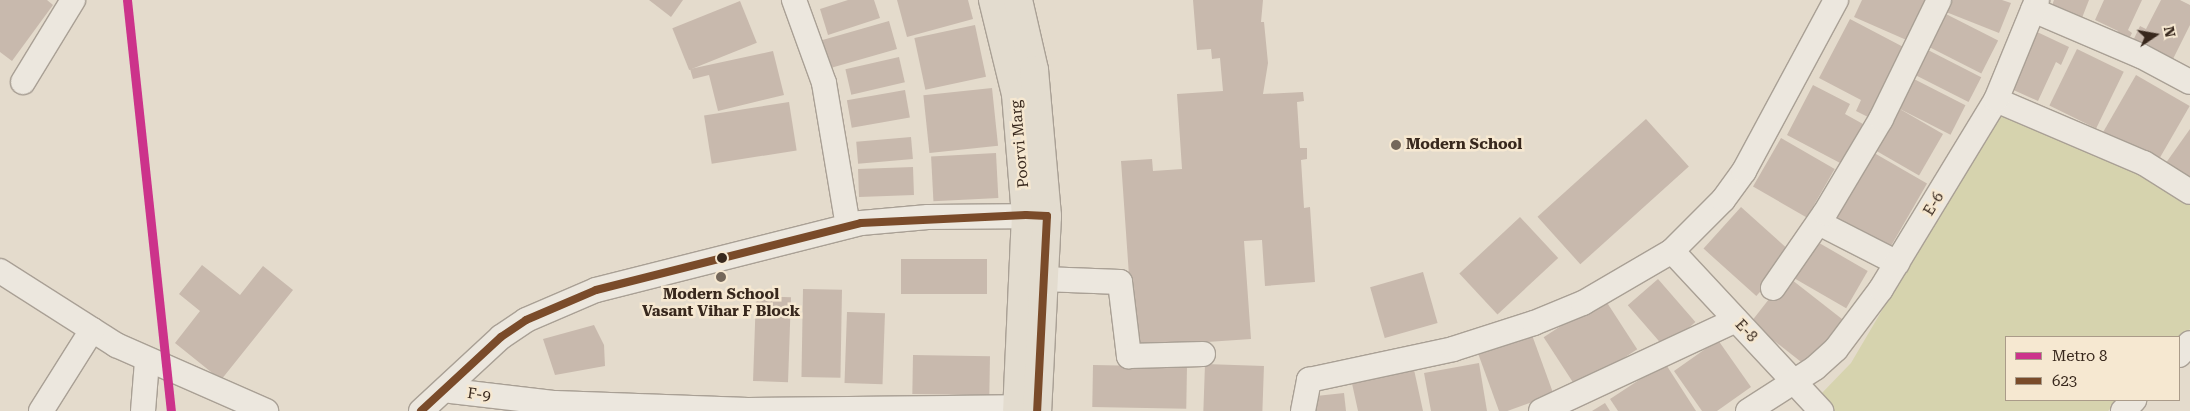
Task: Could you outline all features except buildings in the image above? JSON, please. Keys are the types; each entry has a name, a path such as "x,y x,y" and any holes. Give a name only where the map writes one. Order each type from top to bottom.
{"main road":[{"name":"Poorvi Marg","path":"993,0 1016,94 1043,279 1027,409"},
{"name":"Poorvi Marg","path":"1018,0 1034,70 1036,222 1027,409"}],"street":[{"path":"23,82 73,0"},
{"path":"794,0 824,84 848,226"},
{"path":"1303,411 1309,380 1436,353 1534,323 1592,299 1672,251 1723,200 1744,171 1836,0"},
{"path":"1773,288 1819,223 1881,118 1939,0"},
{"path":"2035,5 2190,82"},
{"name":"E-6","path":"1748,411 1794,382 1836,349 1897,263 1996,100 2035,5"},
{"path":"1996,100 2144,163 2190,192"},
{"path":"421,411 501,337 564,302 695,263 848,226 928,217 1036,222"},
{"path":"431,411 500,346 524,331 589,303 861,233 927,227 1036,222"},
{"path":"1819,223 1897,263"},
{"name":"E-8","path":"1672,251 1821,411"},
{"path":"0,271 92,330 147,361 266,411"},
{"path":"1043,279 1120,282 1129,356 1203,354"},
{"path":"1541,411 1736,320"},
{"path":"41,411 92,330"},
{"path":"2180,354 2190,343"},
{"path":"142,411 147,361"},
{"name":"F-9","path":"451,391 603,405 788,411 1027,409"},
{"path":"2123,411 2133,401"}],"shaded area":[{"path":"2001,108 2142,170 2190,201 2190,329 2180,340 2180,336 2005,336 2005,401 2119,401 2108,411 1835,411 1820,395 1851,363"}],"metro line":[{"name":"8","path":"127,0 171,411"}],"transit line":[{"name":"623","path":"421,411 501,337 526,320 596,290 861,223 1026,215 1047,216 1037,411"}],"place":[{"name":"Modern School","path":"1396,145"},
{"name":"Modern School Vasant Vihar F Block","path":"721,277"}]}
